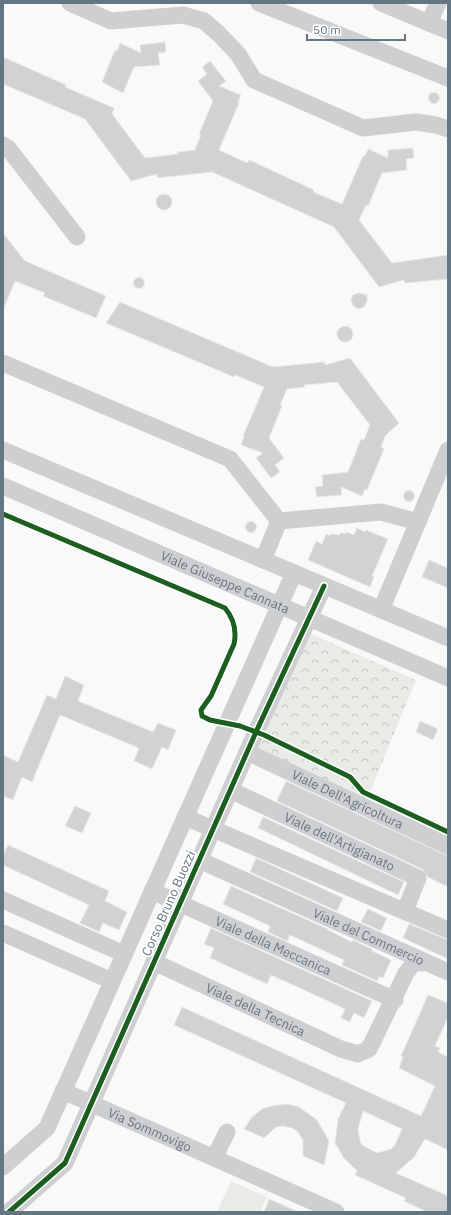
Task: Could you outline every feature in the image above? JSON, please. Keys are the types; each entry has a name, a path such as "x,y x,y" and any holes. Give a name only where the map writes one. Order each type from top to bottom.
{"street":[{"path":"70,3 111,21 183,15 204,21 238,54 254,80 363,128 416,122 436,125 448,129"},
{"path":"259,3 448,78"},
{"path":"381,3 448,31"},
{"path":"430,23 438,3"},
{"path":"3,145 8,148 77,237"},
{"path":"3,363 230,459 278,521"},
{"path":"3,450 448,638"},
{"path":"381,610 448,450"},
{"name":"Viale Giuseppe Cannata","path":"3,486 448,678"},
{"path":"278,521 381,512 418,522"},
{"path":"263,560 278,521"},
{"name":"Corso Bruno Buozzi","path":"3,1167 47,1128 294,573"},
{"name":"Corso Bruno Buozzi","path":"9,1212 65,1163 212,829 324,586"},
{"name":"Viale Dell'Agricoltura","path":"247,752 448,846"},
{"name":"Viale dell'Artigianato","path":"230,790 418,878 406,911"},
{"path":"185,817 448,930"},
{"name":"Viale del Commercio","path":"199,860 427,963"},
{"name":"Viale della Meccanica","path":"152,891 180,902 394,1000"},
{"path":"3,900 124,954"},
{"path":"3,933 112,981"},
{"name":"Viale della Tecnica","path":"154,962 341,1049 358,1054"},
{"name":"Viale del Commercio","path":"358,1054 369,1049 406,973 414,963 427,963"},
{"path":"427,963 448,972"},
{"name":"Via Sommovigo","path":"63,1092 336,1212"},
{"path":"214,1158 227,1132"}],"green space":[{"path":"311,634 416,680 365,804 256,753"},
{"path":"231,1181 267,1197 260,1212 217,1212"}],"building":[{"path":"165,42 166,52 158,53 160,65 134,67 123,93 102,82 115,50 117,51 120,43 141,53 140,45"},
{"path":"3,57 66,85 65,87 114,108 112,114 145,158 178,154 177,152 195,150 201,135 199,134 213,101 198,81 207,74 202,67 210,61 226,81 219,86 241,95 219,150 247,163 249,160 314,190 313,192 342,204 363,156 365,156 368,149 388,158 388,150 413,148 414,158 406,159 407,170 382,173 368,206 366,205 359,220 392,263 448,255 448,279 405,283 404,280 379,287 334,227 212,172 157,178 157,174 131,181 85,119 3,84"},
{"path":"432,93 436,93 438,94 438,102 432,103 429,100 429,96"},
{"path":"161,194 167,194 172,199 170,208 167,210 161,210 156,205 156,199"},
{"path":"3,233 25,261 106,296 96,318 43,296 45,293 15,281 3,310"},
{"path":"137,278 141,278 143,279 143,287 137,288 134,285 134,281"},
{"path":"359,293 367,295 367,301 364,307 359,309 353,306 351,300 353,295"},
{"path":"120,302 273,367 325,362 325,365 350,358 399,423 385,436 381,447 384,449 367,490 365,489 362,496 341,487 342,495 317,497 315,487 323,486 322,475 348,472 361,439 364,440 370,425 337,382 304,385 305,387 287,389 269,438 284,458 275,465 280,472 271,478 256,458 263,453 241,445 243,436 264,387 235,375 234,377 106,323"},
{"path":"345,326 351,328 353,334 351,340 345,342 339,340 337,334 339,328"},
{"path":"407,491 411,491 413,492 413,500 407,501 404,498 404,494"},
{"path":"249,522 253,522 255,523 255,531 249,532 246,529 246,525"},
{"path":"357,528 388,539 372,576 374,577 370,587 308,560 316,541 322,544 326,534 330,536 331,534 340,535 341,532 345,534 346,532 354,535"},
{"path":"429,560 448,568 448,588 422,577"},
{"path":"65,676 84,685 78,701 153,732 158,723 176,730 168,750 162,747 152,769 134,761 139,748 60,715 32,782 22,777 13,800 3,796 3,755 18,762 47,695 56,699"},
{"path":"420,721 438,729 433,740 416,732"},
{"path":"286,781 448,856 448,887 428,877 422,869 277,801"},
{"path":"75,806 91,813 82,833 65,826"},
{"path":"263,817 404,882 398,895 258,828"},
{"path":"8,845 109,891 105,901 127,912 119,930 103,923 99,932 80,923 89,905 3,865 3,856"},
{"path":"256,858 343,898 337,911 250,872"},
{"path":"231,886 328,929 352,942 353,940 391,960 383,978 379,977 377,981 342,965 344,960 290,935 287,941 268,932 270,926 223,904"},
{"path":"368,909 387,918 381,931 361,922"},
{"path":"409,924 448,940 448,959 403,938"},
{"path":"211,928 372,1001 364,1018 354,1013 350,1022 341,1018 345,1009 300,988 271,975 267,984 210,958 214,948 204,944"},
{"path":"428,995 448,1003 448,1017 435,1046 440,1048 438,1052 448,1057 448,1150 425,1139 414,1157 396,1173 448,1196 448,1212 427,1212 404,1201 406,1198 355,1175 357,1171 344,1158 335,1143 338,1119 346,1103 174,1025 182,1007 421,1116 435,1086 399,1068 403,1057 401,1056","holes":["363,1111 402,1129 395,1145 391,1149 377,1153 362,1145 358,1129"]},
{"path":"287,1104 299,1107 317,1120 329,1141 324,1165 303,1156 303,1140 298,1132 292,1128 283,1126 276,1127 264,1138 244,1129 252,1117 262,1109"},
{"path":"269,1199 299,1212 264,1212"}],"cycle path":[{"path":"3,514 225,608 231,616 234,625 234,644 211,696 201,710 202,716 210,720 240,726 264,735 350,777 363,792 448,832"},
{"path":"9,1212 65,1163 256,732 324,586"}]}
